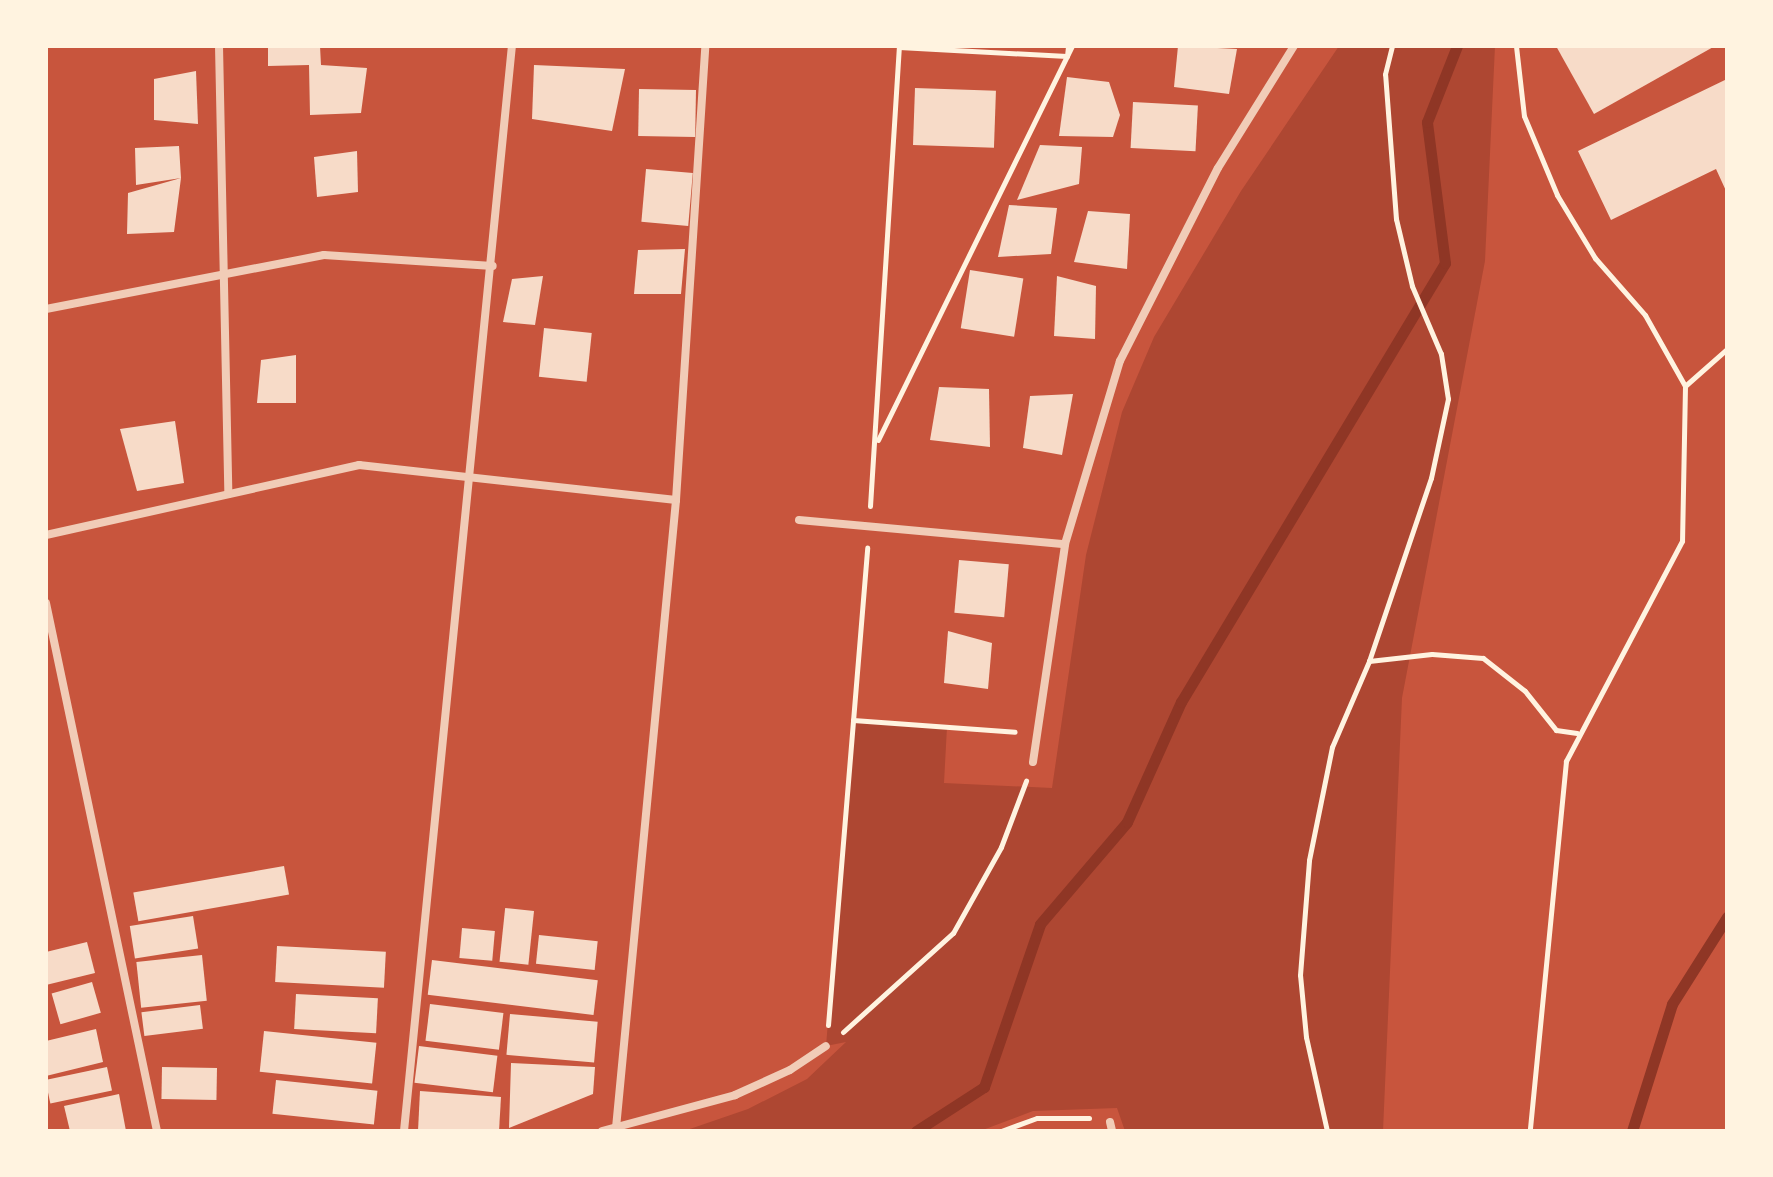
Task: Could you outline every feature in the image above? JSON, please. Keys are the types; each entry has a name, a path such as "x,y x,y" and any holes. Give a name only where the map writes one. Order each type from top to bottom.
{"street":[{"path":"219,46 228,494"},
{"path":"404,1131 493,266 512,46"},
{"path":"616,1128 676,500 705,46"},
{"path":"1033,762 1065,544 1120,361 1218,168 1294,46"},
{"path":"46,309 324,255 493,266"},
{"path":"46,535 359,465 676,500"},
{"path":"799,520 1065,544"},
{"path":"46,603 157,1131"},
{"path":"602,1131 735,1095 790,1070 826,1046"}],"path":[{"path":"875,445 1070,46"},
{"path":"1327,1131 1306,1037 1300,975 1309,860 1332,747 1369,661 1431,478 1448,399 1441,354 1412,286 1389,158 1385,74 1392,46"},
{"path":"1516,46 1524,116 1557,195 1595,258 1645,315 1685,386 1682,541 1577,733 1566,761 1530,1131"},
{"path":"899,47 1067,56"},
{"path":"1685,386 1727,349"},
{"path":"1369,661 1432,654 1483,658 1525,691 1556,730 1577,733"},
{"path":"853,720 1037,734"},
{"path":"826,1046 900,986 953,933 1001,847 1033,762"},
{"path":"1001,1131 1037,1118 1070,1115 1111,1127"}],"shaded area":[{"path":"1339,46 1495,46 1485,261 1402,698 1383,1131 1125,1131 1117,1108 1033,1111 980,1131 684,1131 748,1109 807,1079 846,1042 826,1046 853,720 947,727 944,783 1052,788 1086,555 1122,412 1154,337 1241,191"}],"building":[{"path":"268,46 320,46 321,65 367,68 361,113 310,115 309,65 268,66"},
{"path":"1178,46 1237,49 1229,94 1174,87"},
{"path":"1556,46 1715,46 1594,114"},
{"path":"534,65 625,69 612,131 532,119"},
{"path":"196,71 198,124 154,120 154,79"},
{"path":"1067,77 1109,82 1120,115 1113,137 1059,136"},
{"path":"1727,79 1727,193 1716,169 1611,220 1578,151"},
{"path":"915,88 996,91 994,148 913,145"},
{"path":"639,89 696,90 695,137 638,136"},
{"path":"1133,102 1198,105 1196,151 1131,148"},
{"path":"1040,145 1082,147 1079,184 1017,200"},
{"path":"179,146 181,178 136,185 135,148"},
{"path":"357,151 358,192 317,197 314,157"},
{"path":"646,169 693,173 688,226 641,222"},
{"path":"181,178 174,232 127,234 128,193"},
{"path":"1009,205 1057,208 1051,254 998,257"},
{"path":"1088,211 1130,214 1127,269 1074,262"},
{"path":"685,249 681,294 634,294 638,250"},
{"path":"970,270 1023,278 1014,337 961,328"},
{"path":"543,276 535,325 503,322 512,279"},
{"path":"1057,276 1096,286 1095,339 1054,336"},
{"path":"544,328 592,333 587,382 539,377"},
{"path":"296,355 296,403 257,403 261,360"},
{"path":"939,387 989,389 990,447 930,440"},
{"path":"1073,394 1062,455 1023,448 1030,396"},
{"path":"175,421 184,483 137,491 120,429"},
{"path":"959,560 1009,564 1004,617 954,613"},
{"path":"948,631 992,643 988,689 944,683"},
{"path":"284,866 289,895 138,921 133,893"},
{"path":"505,908 534,911 528,965 500,962"},
{"path":"193,916 198,949 135,959 130,926"},
{"path":"462,928 495,931 492,961 459,958"},
{"path":"539,935 598,941 595,970 536,964"},
{"path":"87,942 95,973 46,985 46,952"},
{"path":"277,946 386,952 384,988 275,982"},
{"path":"202,955 207,1001 141,1008 136,962"},
{"path":"432,960 598,980 593,1015 428,995"},
{"path":"92,982 101,1013 60,1024 52,994"},
{"path":"296,994 378,998 376,1033 294,1029"},
{"path":"430,1004 503,1013 499,1050 425,1041"},
{"path":"200,1005 203,1029 144,1036 141,1012"},
{"path":"510,1014 598,1022 594,1063 506,1055"},
{"path":"96,1029 103,1062 46,1076 46,1041"},
{"path":"264,1031 376,1043 372,1084 260,1072"},
{"path":"419,1046 497,1056 493,1092 414,1083"},
{"path":"511,1063 595,1067 593,1094 509,1128"},
{"path":"107,1067 112,1090 50,1104 46,1080"},
{"path":"162,1067 217,1068 216,1100 161,1099"},
{"path":"276,1080 377,1091 374,1124 272,1114"},
{"path":"420,1091 501,1097 499,1131 418,1131"},
{"path":"119,1094 126,1131 70,1131 64,1106"}],"waterway":[{"path":"916,1131 984,1087 1040,924 1127,822 1181,702 1445,263 1427,122 1457,46"},
{"path":"1632,1131 1672,1004 1727,917"}]}
